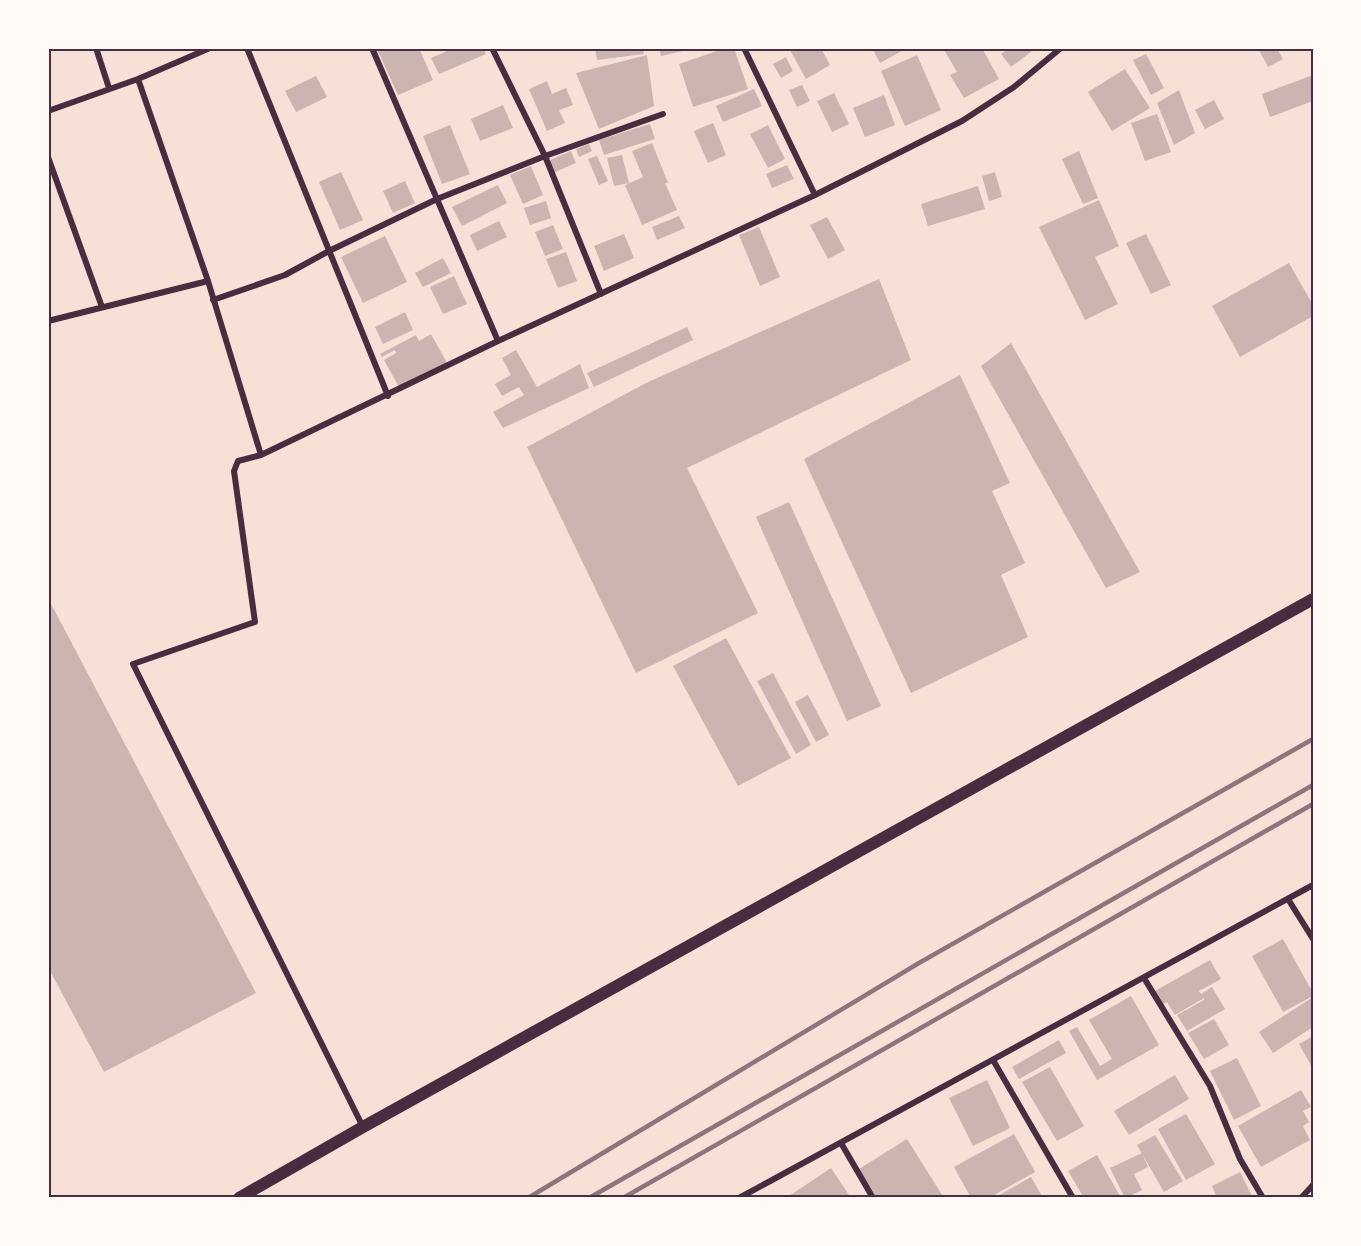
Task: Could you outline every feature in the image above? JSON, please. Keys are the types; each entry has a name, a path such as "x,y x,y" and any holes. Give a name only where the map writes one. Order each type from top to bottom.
{"main road":[{"path":"239,1198 1313,599"}],"street":[{"path":"96,48 109,88"},
{"path":"48,111 138,79 210,48"},
{"path":"247,48 388,396"},
{"path":"372,48 498,341"},
{"path":"492,48 544,156 601,294"},
{"path":"744,48 815,195"},
{"path":"363,1127 133,664 255,622 234,471 238,461 261,455 388,396 498,341 815,195 962,121 1014,87 1061,48"},
{"path":"138,79 208,281 261,455"},
{"path":"213,300 285,275 437,199 544,156 663,114"},
{"path":"48,157 102,308"},
{"path":"48,321 208,281"},
{"path":"740,1198 1313,885"},
{"path":"1288,899 1313,939"},
{"path":"1144,978 1210,1086 1240,1159 1263,1198"},
{"path":"993,1060 1073,1198"},
{"path":"841,1143 873,1198"},
{"path":"1301,1198 1313,1185"}],"building":[{"path":"419,48 433,80 398,95 377,49"},
{"path":"454,48 483,48 486,54 439,74 431,58"},
{"path":"595,48 643,48 644,54 597,60"},
{"path":"659,48 691,48 691,49 661,56"},
{"path":"726,48 734,48 748,89 693,107 679,64"},
{"path":"789,48 821,48 830,65 806,79"},
{"path":"872,48 907,48 880,63"},
{"path":"943,48 982,48 999,79 964,98 950,75 957,72"},
{"path":"1009,48 1036,48 1011,67 1001,54"},
{"path":"1258,48 1277,48 1283,59 1268,67"},
{"path":"1146,54 1164,88 1151,95 1133,60"},
{"path":"647,55 654,106 599,129 576,73"},
{"path":"917,55 941,110 905,126 881,71"},
{"path":"786,57 793,71 781,78 773,64"},
{"path":"1125,69 1150,108 1112,131 1088,92"},
{"path":"1313,75 1313,101 1270,117 1262,94"},
{"path":"316,76 327,97 296,112 285,91"},
{"path":"547,81 552,94 566,88 573,105 559,110 565,123 547,131 529,89"},
{"path":"802,85 810,101 797,107 789,90"},
{"path":"754,89 762,106 723,122 716,106"},
{"path":"1179,90 1195,133 1174,145 1157,103"},
{"path":"834,93 849,124 832,132 817,101"},
{"path":"884,95 895,125 865,137 853,108"},
{"path":"1214,100 1224,119 1205,129 1195,110"},
{"path":"503,105 513,128 480,141 471,119"},
{"path":"1157,114 1171,152 1145,161 1131,123"},
{"path":"713,123 726,155 708,163 694,131"},
{"path":"650,124 655,139 604,155 599,140"},
{"path":"450,125 470,174 442,184 423,136"},
{"path":"768,125 785,159 768,168 750,134"},
{"path":"652,143 668,183 665,183 677,210 642,225 625,185 643,177 632,151"},
{"path":"589,144 592,151 579,157 576,149"},
{"path":"571,151 576,163 553,173 548,161"},
{"path":"1079,151 1098,198 1083,204 1062,159"},
{"path":"622,155 629,183 614,186 607,158"},
{"path":"597,156 608,181 599,185 588,159"},
{"path":"787,165 794,179 772,188 766,174"},
{"path":"531,166 543,195 523,204 510,175"},
{"path":"341,172 363,220 340,230 319,182"},
{"path":"995,172 1002,197 989,201 982,176"},
{"path":"405,181 415,203 393,213 383,191"},
{"path":"498,185 507,203 462,226 452,207"},
{"path":"978,186 985,209 928,226 921,204"},
{"path":"1099,200 1119,246 1095,257 1118,304 1085,320 1039,227"},
{"path":"546,201 551,218 530,225 524,208"},
{"path":"679,216 685,228 657,240 652,227"},
{"path":"827,217 845,250 828,259 810,225"},
{"path":"499,221 507,237 477,251 470,235"},
{"path":"553,225 563,249 545,256 535,232"},
{"path":"759,227 780,277 760,286 739,235"},
{"path":"624,234 634,258 604,271 594,246"},
{"path":"1146,234 1171,285 1151,294 1126,243"},
{"path":"385,236 407,282 363,303 341,257"},
{"path":"566,252 577,281 558,288 546,259"},
{"path":"443,258 451,273 423,287 415,273"},
{"path":"1289,263 1313,305 1313,316 1240,357 1212,306"},
{"path":"454,276 467,304 443,314 430,287"},
{"path":"879,279 911,360 687,468 758,613 636,673 527,447 646,383"},
{"path":"405,312 413,330 383,344 375,327"},
{"path":"687,327 693,340 594,387 587,373"},
{"path":"431,334 447,363 400,389 384,360 396,353 395,350 382,357 380,354 416,335 419,341"},
{"path":"1011,343 1140,572 1106,588 981,366"},
{"path":"516,350 537,387 580,364 589,388 503,428 493,412 524,395 519,387 502,396 495,384 511,375 502,358"},
{"path":"960,375 1010,483 992,491 1025,563 1001,575 1028,637 911,693 804,459"},
{"path":"789,502 881,706 847,721 756,517"},
{"path":"48,598 256,993 104,1072 48,967"},
{"path":"726,638 791,758 738,786 673,666"},
{"path":"773,673 811,745 796,754 757,681"},
{"path":"808,695 829,735 816,742 795,702"},
{"path":"1283,939 1313,996 1283,1012 1252,956"},
{"path":"1210,960 1221,979 1199,991 1201,994 1212,987 1225,1009 1187,1031 1177,1015 1204,998 1175,1015 1167,1002 1162,1005 1155,991"},
{"path":"1131,996 1159,1045 1097,1080 1069,1031 1077,1027 1100,1066 1112,1059 1089,1020"},
{"path":"1313,997 1313,1027 1273,1053 1259,1032"},
{"path":"1214,1019 1229,1045 1204,1059 1188,1033"},
{"path":"1313,1036 1313,1069 1299,1044"},
{"path":"1059,1040 1066,1053 1019,1079 1012,1067"},
{"path":"1237,1058 1261,1106 1234,1120 1210,1071"},
{"path":"1050,1067 1084,1126 1057,1141 1022,1082"},
{"path":"1175,1075 1189,1099 1129,1135 1114,1111"},
{"path":"987,1080 1010,1128 973,1146 949,1098"},
{"path":"1301,1090 1311,1107 1303,1111 1309,1122 1303,1126 1310,1140 1261,1167 1238,1126"},
{"path":"1186,1114 1215,1164 1186,1180 1158,1129"},
{"path":"1014,1134 1035,1172 989,1198 971,1198 954,1167"},
{"path":"1155,1135 1183,1181 1164,1192 1137,1145"},
{"path":"907,1139 944,1198 877,1198 859,1169"},
{"path":"1142,1153 1148,1167 1134,1174 1142,1190 1125,1198 1110,1168"},
{"path":"1097,1155 1121,1198 1084,1198 1068,1171"},
{"path":"831,1168 851,1198 786,1198"},
{"path":"1240,1172 1253,1198 1217,1198 1212,1186"},
{"path":"1031,1177 1043,1198 994,1198"}],"railway":[{"path":"528,1198 919,963 1313,739"},
{"path":"589,1198 1313,785"},
{"path":"623,1198 1313,804"}]}
